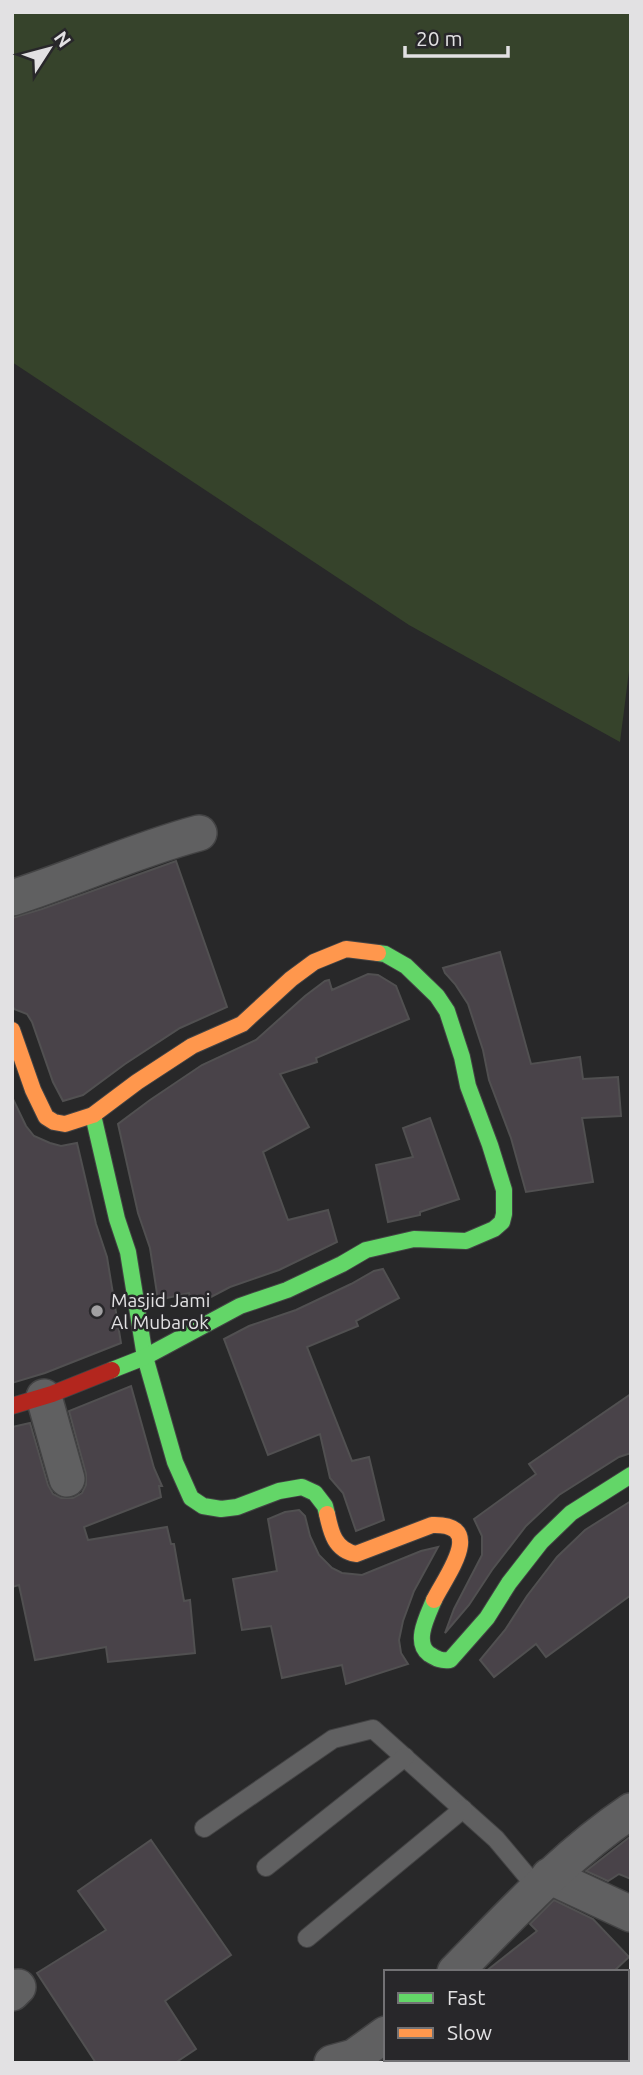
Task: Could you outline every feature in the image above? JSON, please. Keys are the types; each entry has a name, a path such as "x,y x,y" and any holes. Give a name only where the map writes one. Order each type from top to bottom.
{"street":[{"path":"12,898 166,842 199,833"},
{"path":"12,1030 33,1090 46,1117 65,1124 93,1115 136,1082 192,1046 242,1024 291,979 314,962 346,948 385,954 406,966 418,977 437,996 447,1011 468,1086 503,1190 504,1214 502,1222 494,1229 466,1241 414,1239 366,1250 287,1290 240,1306 145,1357 28,1401 67,1479"},
{"path":"93,1115 117,1219 128,1252 145,1357 175,1462 191,1498 203,1507 237,1507 279,1491 302,1487 315,1493 325,1506 331,1531 338,1545 346,1552 356,1554 436,1524 451,1528 461,1539 460,1550 440,1587 422,1639 425,1651 440,1661 454,1657 487,1618 509,1583 541,1542 570,1513 631,1475"},
{"path":"457,1970 543,1882 609,1826 631,1811"},
{"path":"543,1882 631,1914"},
{"path":"332,2063 354,2057 384,2035"}],"lane":[{"path":"204,1828 333,1739 373,1729 543,1882"},
{"path":"266,1867 405,1757"},
{"path":"307,1938 463,1809"}],"green space":[{"path":"12,12 631,12 631,655 620,742 409,625 12,362"}],"building":[{"path":"176,861 227,1007 180,1028 83,1095 63,1101 53,1082 32,1022 27,1014 14,1009 12,1004 12,918"},
{"path":"500,952 531,1064 580,1057 583,1079 618,1077 621,1116 582,1118 593,1182 526,1192 511,1138 489,1080 483,1050 468,1004 443,968"},
{"path":"368,974 378,975 396,986 409,1019 316,1058 317,1062 280,1074 309,1127 263,1152 288,1220 328,1210 337,1242 279,1270 230,1287 192,1307 189,1293 158,1300 150,1248 138,1213 118,1124 202,1065 256,1040 325,981 329,980 332,990"},
{"path":"12,1097 34,1136 61,1146 77,1143 96,1224 107,1257 121,1343 12,1383"},
{"path":"430,1118 459,1199 420,1212 420,1215 388,1222 376,1165 413,1157 403,1128"},
{"path":"383,1269 399,1298 356,1321 358,1326 307,1347 352,1461 369,1457 384,1520 356,1531 343,1493 330,1478 320,1434 268,1455 224,1339 249,1326 296,1310"},
{"path":"131,1386 154,1468 162,1486 159,1486 161,1497 84,1527 88,1540 167,1527 171,1544 174,1544 184,1601 190,1600 195,1653 108,1662 106,1647 35,1660 19,1585 12,1587 12,1427 30,1423 53,1494 61,1498 73,1498 82,1493 86,1485 86,1474 69,1411"},
{"path":"631,1394 631,1453 619,1457 559,1495 526,1526 469,1605 445,1633 454,1609 482,1555 482,1536 474,1519 536,1474 529,1464"},
{"path":"631,1501 631,1595 546,1657 536,1644 494,1677 480,1660 557,1557 585,1530"},
{"path":"299,1510 305,1516 319,1555 332,1568 342,1573 362,1575 421,1551 438,1547 414,1591 403,1621 399,1640 401,1653 408,1664 346,1684 342,1665 282,1678 271,1626 242,1630 233,1579 277,1571 268,1519"},
{"path":"631,1836 631,1879 619,1874 608,1881 586,1871"},
{"path":"151,1840 231,1955 165,2001 196,2049 175,2063 96,2063 37,1973 106,1930 78,1891"},
{"path":"554,1900 593,1919 629,1957 615,1970 488,1970 537,1931 530,1924"}],"traffic: fast":[{"path":"112,1370 145,1357 240,1306 287,1290 366,1250 414,1239 466,1241 494,1229 502,1222 504,1190 468,1086 447,1011 437,996 406,966 378,953"},
{"path":"93,1115 117,1219 128,1252 145,1357 175,1462 191,1498 203,1506 221,1509 237,1507 279,1491 302,1487 315,1493 325,1506 327,1514"},
{"path":"434,1600 423,1628 422,1643 429,1654 450,1660 487,1618 509,1583 541,1542 571,1513 631,1475"}],"traffic: slow":[{"path":"12,1030 33,1090 46,1117 65,1124 93,1115 192,1046 242,1024 291,979 314,962 346,949 378,953"},
{"path":"327,1514 332,1534 339,1545 356,1554 432,1525 449,1527 457,1533 460,1542 458,1553 434,1600"}],"traffic: jam":[{"path":"12,1406 52,1394 112,1370"}],"place":[{"name":"Masjid Jami Al Mubarok","path":"97,1311"}]}
